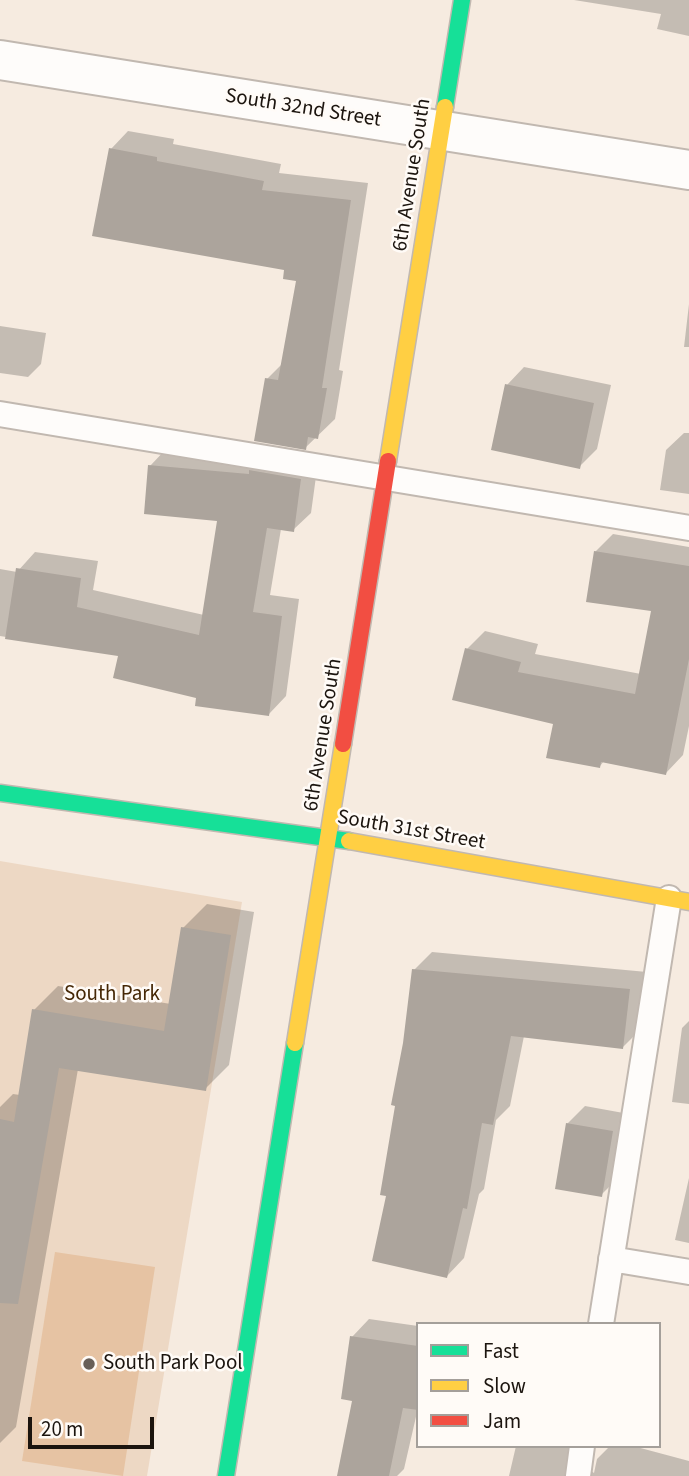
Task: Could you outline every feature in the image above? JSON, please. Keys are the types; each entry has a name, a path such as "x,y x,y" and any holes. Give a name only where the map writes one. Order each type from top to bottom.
{"street":[{"name":"6th Avenue South","path":"226,1476 462,0"},
{"name":"South 32nd Street","path":"0,60 689,170"},
{"name":"South 31st Street","path":"0,793 329,837 679,900"}],"lane":[{"path":"0,414 689,528"},
{"path":"601,1322 679,900"},
{"path":"611,1259 689,1272"},
{"path":"578,1476 582,1448"}],"green space":[{"name":"South Park","path":"0,861 242,902 147,1476 0,1476"}],"shaded area":[{"name":"South Park Pool","path":"55,1252 155,1267 123,1476 22,1461"}],"building":[{"path":"109,148 157,157 157,161 264,181 262,190 351,200 322,388 327,388 318,439 308,437 306,450 254,441 265,378 278,380 296,281 283,279 284,270 92,236"},
{"path":"505,384 594,403 580,469 491,450"},
{"path":"148,465 249,474 249,470 301,479 294,532 267,528 253,612 282,616 269,716 195,706 196,698 113,678 118,656 5,639 16,568 81,578 77,607 199,635 217,521 144,514"},
{"path":"594,551 689,566 689,659 666,775 601,762 600,768 546,758 553,724 452,700 465,648 521,662 518,672 635,694 651,611 586,602"},
{"path":"181,927 231,935 206,1091 59,1068 18,1304 0,1303 0,1119 14,1122 32,1009 164,1031"},
{"path":"412,969 630,989 623,1049 511,1036 493,1125 482,1123 467,1209 463,1208 447,1278 372,1261 386,1196 380,1195 395,1106 391,1105 403,1043"},
{"path":"566,1123 613,1131 602,1197 555,1189"},
{"path":"350,1336 416,1346 416,1410 403,1408 389,1476 337,1476 352,1401 341,1399"}],"traffic: fast":[{"path":"445,107 462,0"},
{"path":"0,793 349,841"},
{"path":"226,1476 295,1043"}],"traffic: slow":[{"path":"388,461 445,107"},
{"path":"295,1043 343,744"},
{"path":"349,841 689,902"}],"traffic: jam":[{"path":"343,744 388,461"}],"place":[{"name":"South Park Pool","path":"89,1364"}]}
